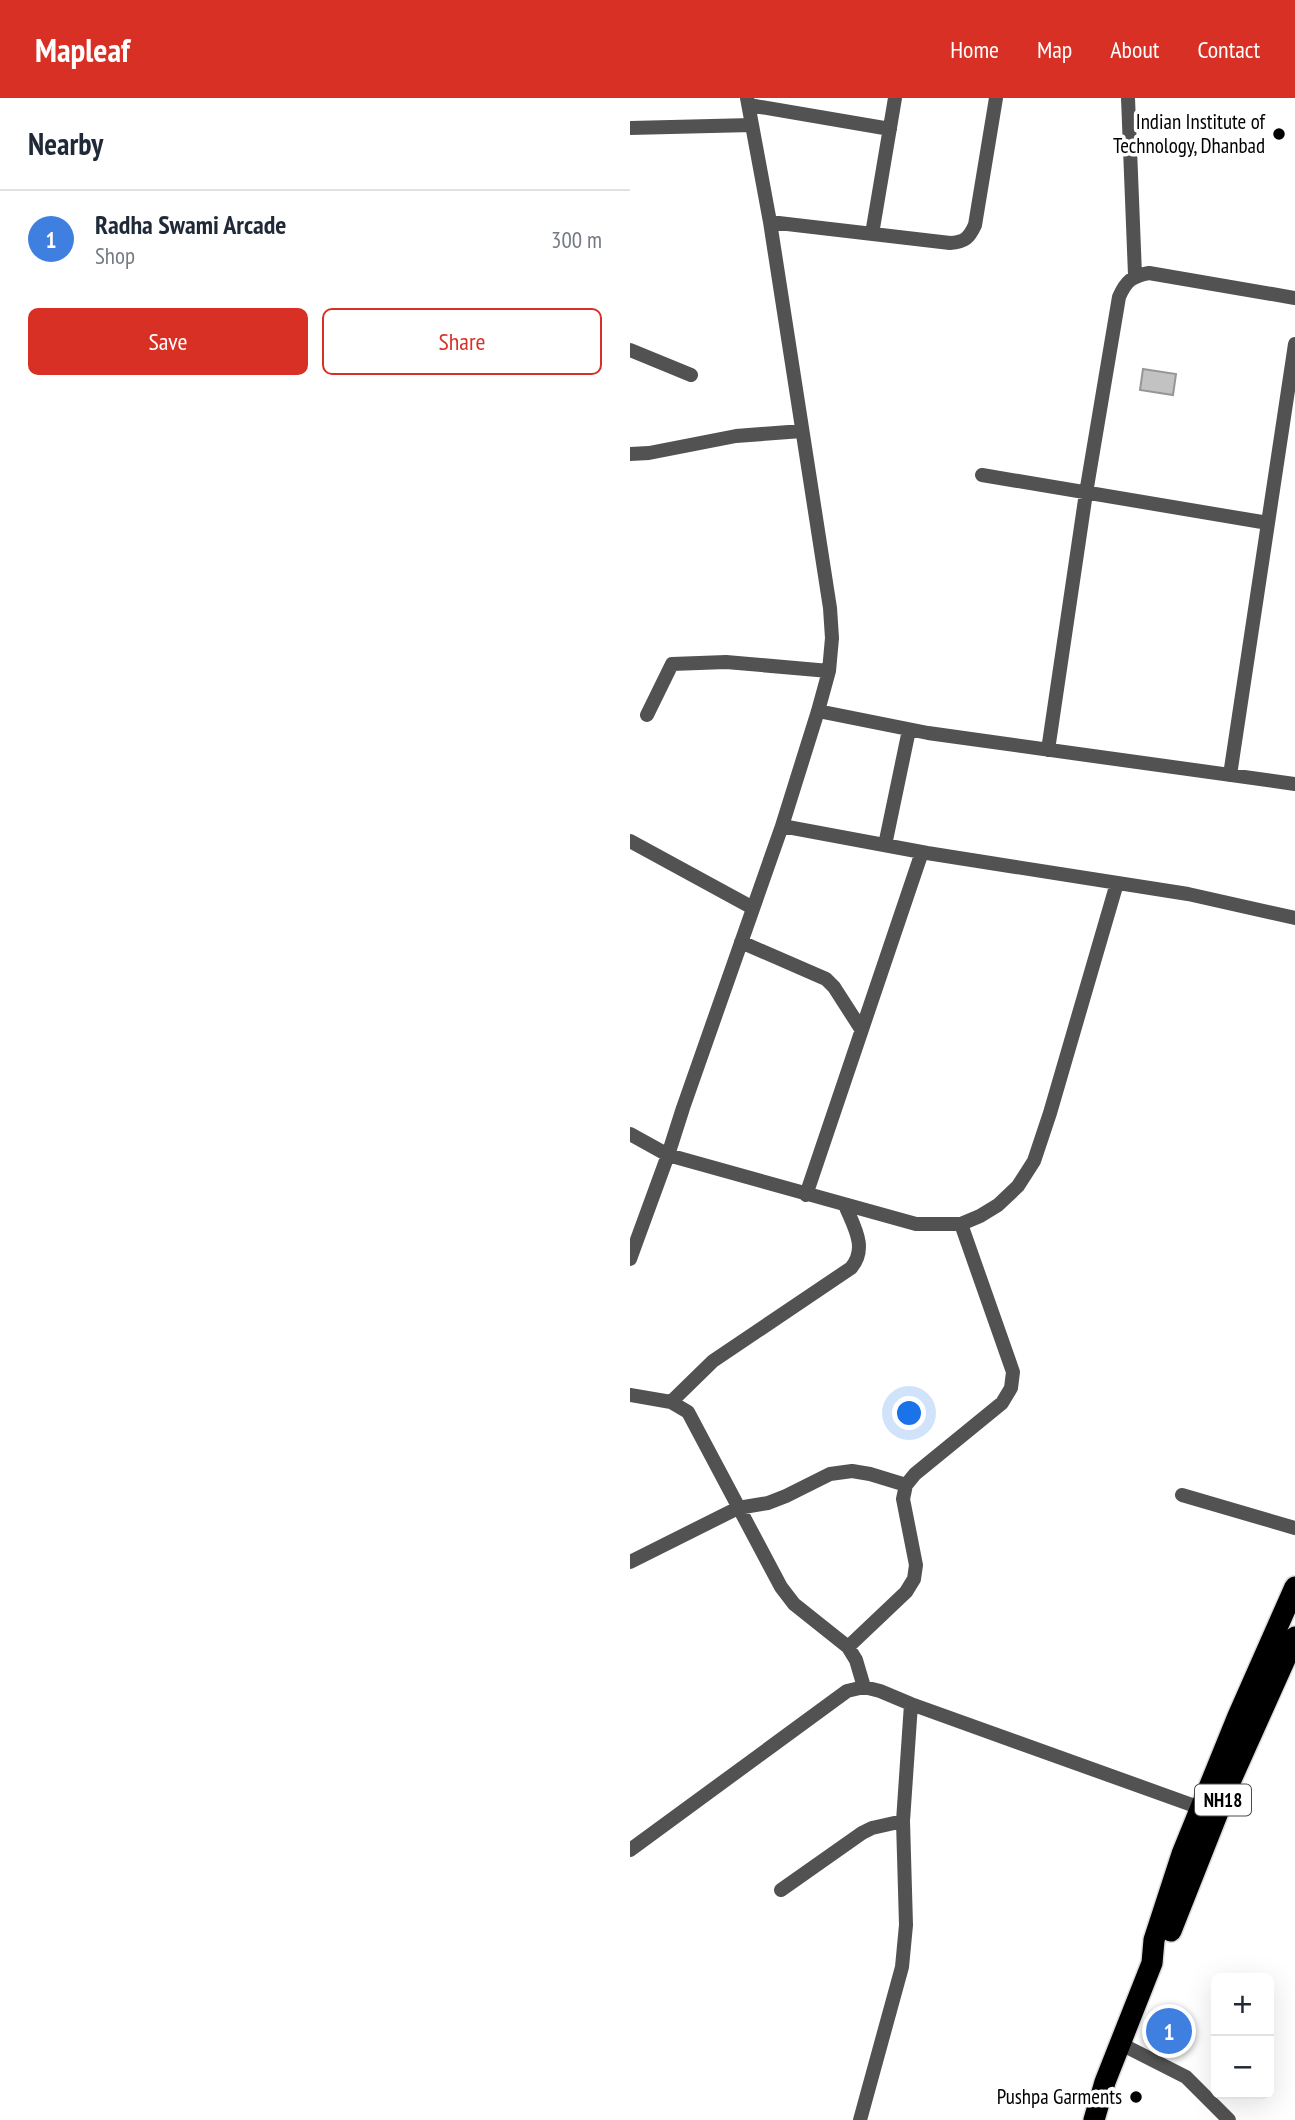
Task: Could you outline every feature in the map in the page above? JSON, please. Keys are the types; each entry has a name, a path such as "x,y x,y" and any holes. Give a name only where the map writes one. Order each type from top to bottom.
{"highway":[{"name":"NH18","path":"1094,2120 1105,2082 1152,1962 1154,1940 1208,1811 1249,1691 1295,1587"},
{"name":"NH18","path":"1208,1811 1230,1782 1295,1637"}],"street":[{"path":"872,234 895,98"},
{"path":"769,222 950,243 963,242 970,236 975,225 996,98"},
{"path":"1129,98 1135,275"},
{"path":"630,1259 782,826 829,671 832,638 830,608 748,102 890,130"},
{"path":"630,128 752,125"},
{"path":"1048,750 1086,493 1119,298 1125,284 1135,275 1149,273 1295,298"},
{"path":"1230,775 1295,344"},
{"path":"630,350 691,375"},
{"path":"630,454 649,453 736,436 802,431"},
{"path":"982,475 1268,523"},
{"path":"647,715 672,664 726,662 829,671"},
{"path":"818,711 909,730 1295,785"},
{"path":"886,845 909,730"},
{"path":"782,826 922,852 1188,894 1295,918"},
{"path":"630,841 753,908"},
{"path":"806,1195 922,852"},
{"path":"630,1135 668,1155 916,1224 961,1224 980,1216 998,1205 1018,1186 1034,1161 1051,1113 1117,883"},
{"path":"741,942 826,979 862,1029"},
{"path":"671,1402 713,1361 858,1261 861,1245 845,1205"},
{"path":"848,1647 906,1592 914,1579 916,1565 903,1499 906,1485 915,1474 1002,1403 1011,1388 1013,1372 961,1224"},
{"path":"630,1395 671,1402 688,1412 781,1587 794,1604 848,1647 856,1660 864,1687"},
{"path":"630,1562 738,1508 777,1500 830,1474 861,1472 906,1485"},
{"path":"1182,1495 1295,1528"},
{"path":"630,1850 846,1691 864,1687 1208,1811"},
{"path":"860,2120 902,1968 906,1925 903,1821 911,1704"},
{"path":"781,1890 862,1833 903,1821"},
{"path":"1121,2044 1186,2077 1229,2120"}],"building":[{"path":"1143,369 1176,374 1173,395 1140,390"}],"place":[{"name":"Indian Institute of Technology, Dhanbad","path":"1279,134"},
{"name":"Radha Swami Arcade","path":"1169,2031"},
{"name":"Pushpa Garments","path":"1136,2097"}]}
